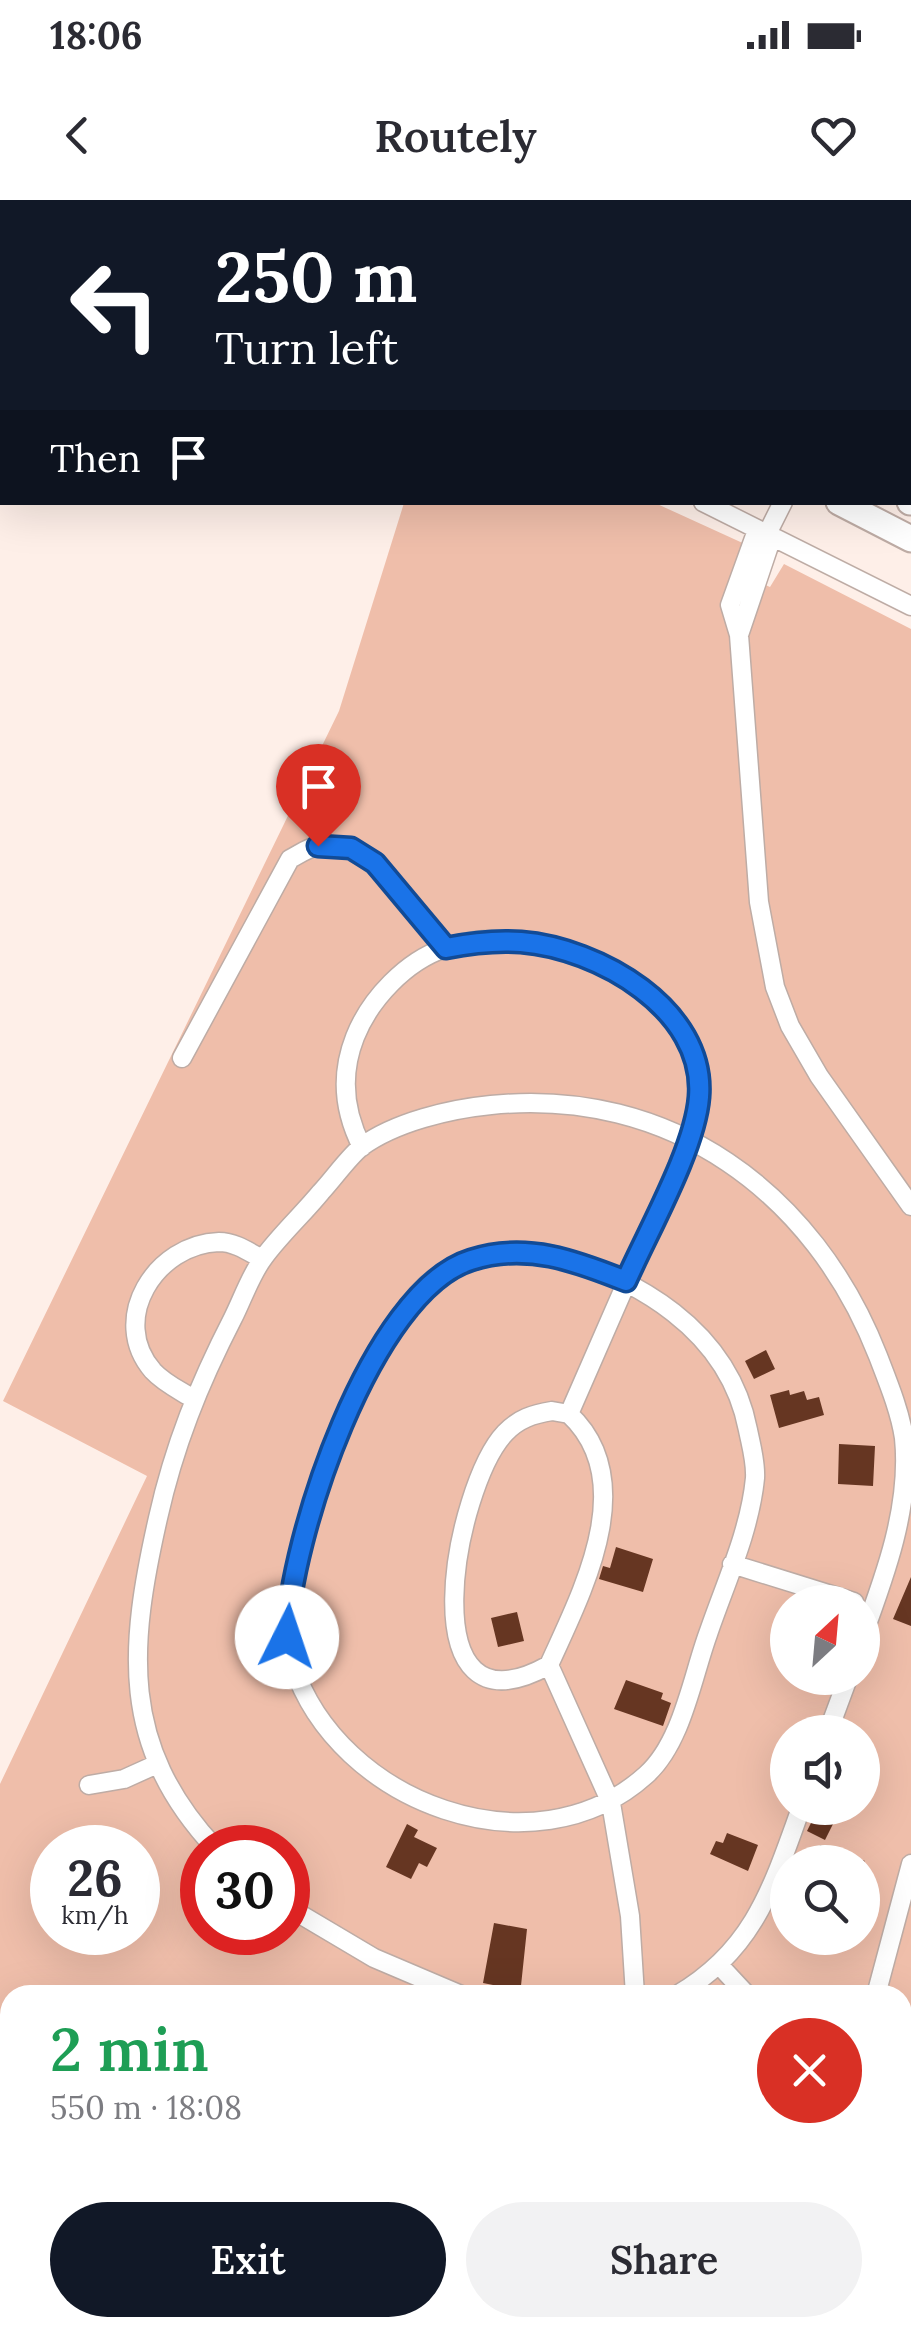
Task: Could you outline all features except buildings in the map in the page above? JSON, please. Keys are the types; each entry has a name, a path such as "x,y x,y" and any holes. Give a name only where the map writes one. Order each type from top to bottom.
{"main road":[{"path":"845,505 911,539"}],"street":[{"path":"709,505 911,606"},
{"path":"781,505 730,605 739,635 759,902 775,986 790,1026 819,1076 911,1206"},
{"path":"182,1058 290,859 318,846 351,848 375,863 446,948"},
{"path":"362,1147 351,1126 344,1086 360,1026 385,990 412,966 446,948 485,941 548,946 604,966 653,999 685,1035 694,1056 699,1100 690,1137 569,1414"},
{"path":"194,1825 156,1765 143,1714 140,1617 166,1483 192,1398 262,1259 362,1147 440,1114 523,1102 609,1110 690,1137 751,1176 790,1216 832,1267 863,1318 904,1440 902,1500 893,1554 878,1585"},
{"path":"192,1398 163,1381 142,1354 136,1335 140,1297 158,1267 188,1248 222,1242 262,1259"},
{"path":"545,1252 626,1281 694,1330 716,1355 745,1411 755,1472 732,1564 674,1734 650,1772 611,1804 559,1820 500,1822 420,1802 396,1790 350,1754 302,1687 287,1637 287,1611 302,1534 329,1462 392,1325 413,1297 438,1276 472,1259 545,1252"},
{"path":"549,1666 508,1680 471,1668 460,1654 452,1611 456,1566 473,1498 490,1453 503,1435 534,1414 569,1414"},
{"path":"569,1414 598,1452 604,1491 588,1571 549,1666 611,1804 630,1916 634,1985"},
{"path":"732,1564 799,1585"},
{"path":"89,1785 124,1779 156,1765"},
{"path":"692,1985 721,1967 775,1878 795,1825"},
{"path":"879,1985 911,1864"},
{"path":"310,1920 374,1958 437,1985"},
{"path":"721,1967 738,1985"}],"shaded area":[{"path":"403,505 659,505 747,545 739,573 770,587 784,564 911,629 911,1985 0,1985 0,1784 147,1476 3,1401 339,711"}],"route":[{"path":"287,1637 292,1571 302,1534 361,1388 392,1325 413,1297 438,1276 472,1259 507,1254 545,1252 626,1281 690,1137 699,1100 699,1079 685,1035 653,999 629,981 604,966 548,946 485,941 446,948 375,863 351,848 318,846"}]}
